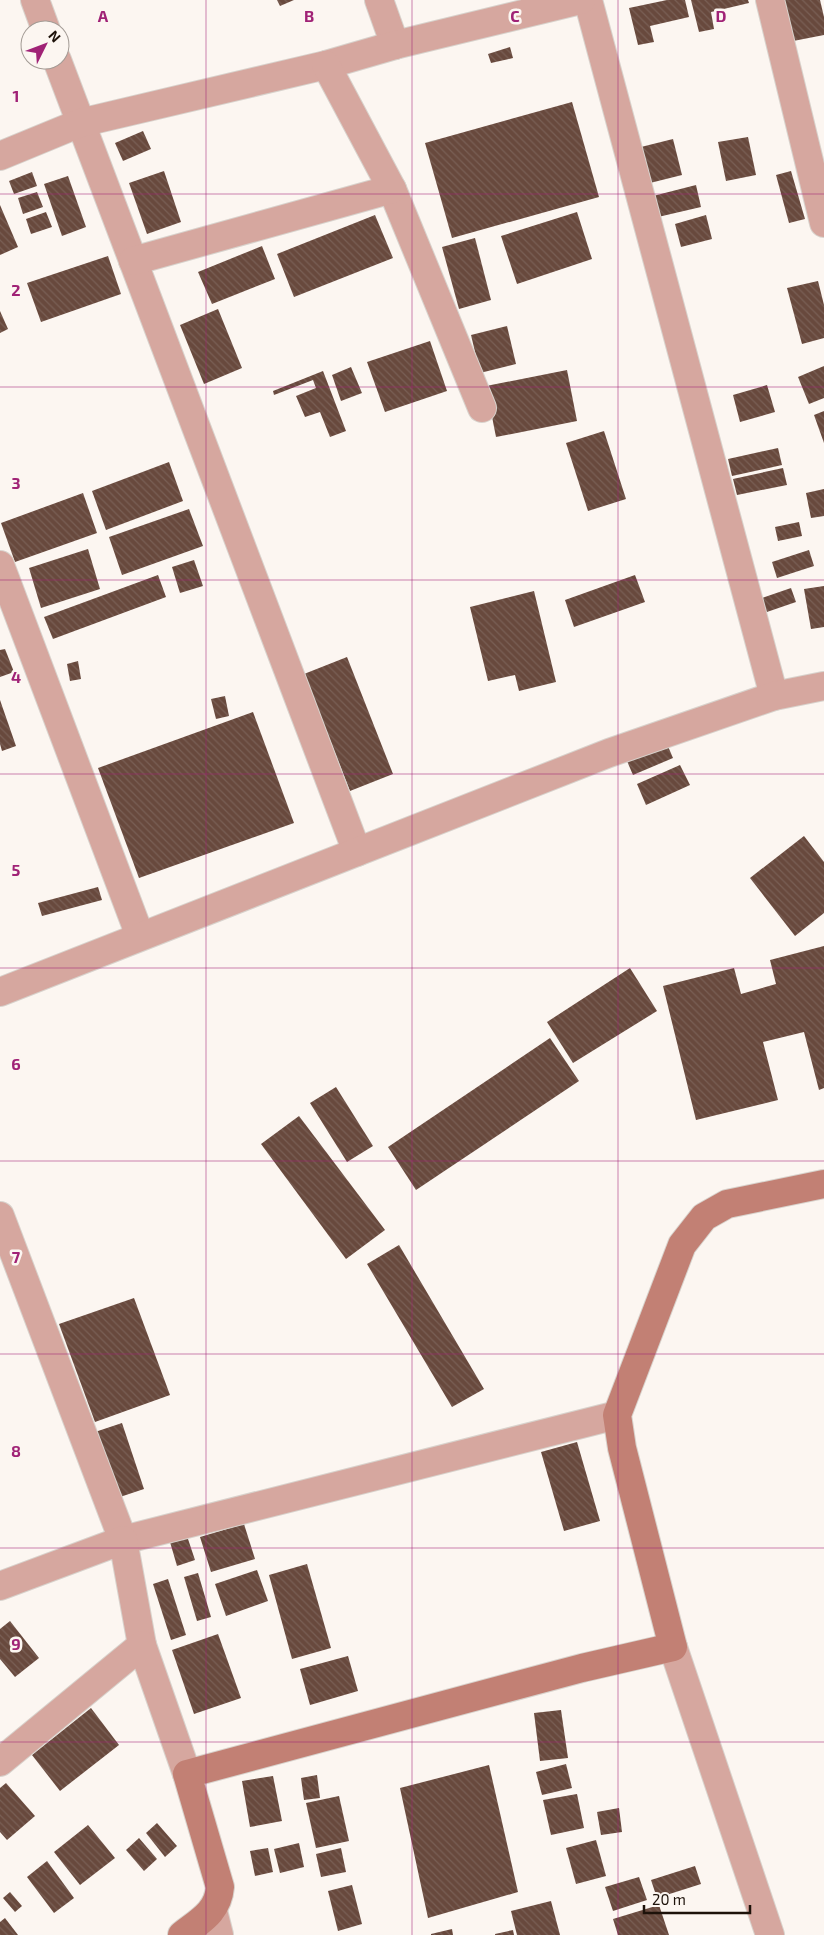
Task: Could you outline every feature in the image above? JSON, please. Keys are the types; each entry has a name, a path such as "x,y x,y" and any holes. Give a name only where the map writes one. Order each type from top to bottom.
{"main road":[{"path":"182,1935 216,1923 220,1887 187,1774 582,1668 673,1647 622,1448 617,1415 682,1245 704,1217 727,1204 824,1184"}],"street":[{"path":"34,0 42,20"},
{"path":"379,0 395,45"},
{"path":"0,156 80,122 326,65 395,45 580,0"},
{"path":"588,0 774,696"},
{"path":"770,0 824,223"},
{"path":"326,65 392,189 482,408"},
{"path":"61,70 356,852"},
{"path":"133,261 392,189"},
{"path":"0,565 140,936"},
{"path":"0,992 609,753 774,696 824,686"},
{"path":"0,1216 123,1540 142,1645 187,1774"},
{"path":"0,1586 123,1540 617,1415"},
{"path":"0,1762 142,1645"},
{"path":"673,1647 770,1935"}],"building":[{"path":"277,0 294,0 280,6"},
{"path":"667,0 685,0 689,17 650,26 654,42 638,45 629,8"},
{"path":"691,0 748,0 749,3 711,12 714,29 699,32"},
{"path":"775,0 820,0 824,17 824,35 783,43"},
{"path":"510,47 513,58 491,63 488,54"},
{"path":"572,102 599,197 452,238 425,143"},
{"path":"143,131 151,149 123,161 115,143"},
{"path":"748,137 756,175 726,181 718,142"},
{"path":"673,139 682,175 642,185 633,149"},
{"path":"164,171 181,222 147,234 129,183"},
{"path":"791,171 805,219 789,223 776,175"},
{"path":"32,172 37,186 14,194 9,181"},
{"path":"68,176 86,227 62,236 44,184"},
{"path":"696,185 701,207 658,217 653,196"},
{"path":"37,192 43,207 23,214 18,198"},
{"path":"0,205 18,247 0,255"},
{"path":"46,212 52,227 31,234 26,219"},
{"path":"577,212 592,259 517,284 501,236"},
{"path":"375,215 393,258 294,297 277,254"},
{"path":"706,215 712,239 681,247 675,224"},
{"path":"475,238 491,300 459,309 442,247"},
{"path":"262,246 275,279 212,304 198,272"},
{"path":"108,256 121,294 41,322 27,283"},
{"path":"818,281 824,305 824,338 802,344 787,288"},
{"path":"218,309 242,368 204,384 180,325"},
{"path":"0,311 8,329 0,333"},
{"path":"507,326 516,364 480,373 471,335"},
{"path":"430,341 447,391 385,412 367,362"},
{"path":"824,366 824,398 809,404 798,377"},
{"path":"351,367 362,393 341,401 332,375"},
{"path":"567,370 577,421 496,437 486,386"},
{"path":"323,371 346,431 330,437 320,412 305,417 296,396 316,388 313,380 274,395 273,391"},
{"path":"767,385 775,412 740,422 733,395"},
{"path":"824,411 824,443 814,415"},
{"path":"604,431 626,499 588,511 566,443"},
{"path":"778,448 782,465 732,476 728,459"},
{"path":"169,462 183,501 106,530 92,491"},
{"path":"783,468 787,485 737,495 733,479"},
{"path":"824,489 824,516 811,518 806,493"},
{"path":"83,493 97,533 15,562 1,523"},
{"path":"189,509 203,546 122,575 109,537"},
{"path":"799,522 802,536 778,541 775,527"},
{"path":"88,549 100,589 41,608 29,568"},
{"path":"809,550 814,566 777,578 772,562"},
{"path":"194,560 203,586 180,593 172,567"},
{"path":"158,575 166,597 53,639 44,617"},
{"path":"635,575 645,602 574,627 565,600"},
{"path":"824,586 824,627 811,629 804,589"},
{"path":"791,588 796,602 764,613 759,599"},
{"path":"534,591 556,682 519,691 515,675 488,681 470,607"},
{"path":"5,649 14,672 0,677 0,650"},
{"path":"347,657 393,774 350,791 304,674"},
{"path":"78,661 81,679 70,681 67,664"},
{"path":"225,696 229,716 216,719 211,699"},
{"path":"0,700 16,746 2,751 0,744"},
{"path":"253,712 294,823 139,878 98,768"},
{"path":"667,744 673,758 633,775 627,761"},
{"path":"680,765 690,785 646,805 637,784"},
{"path":"804,836 824,862 824,913 795,936 750,878"},
{"path":"98,887 102,900 42,916 38,903"},
{"path":"824,946 824,1088 819,1090 804,1032 763,1042 778,1100 696,1120 663,986 734,968 741,994 776,984 770,960"},
{"path":"630,968 657,1011 573,1063 547,1022"},
{"path":"550,1038 579,1081 416,1190 388,1147"},
{"path":"336,1087 373,1146 347,1162 310,1103"},
{"path":"299,1116 385,1230 346,1259 261,1144"},
{"path":"399,1245 484,1389 452,1407 367,1264"},
{"path":"134,1298 170,1395 95,1422 59,1324"},
{"path":"122,1423 144,1489 117,1498 95,1432"},
{"path":"577,1442 600,1521 564,1531 541,1452"},
{"path":"244,1524 255,1559 211,1572 200,1537"},
{"path":"187,1536 195,1560 177,1566 170,1542"},
{"path":"307,1564 331,1648 292,1659 269,1575"},
{"path":"257,1570 268,1601 226,1616 215,1584"},
{"path":"198,1573 211,1617 197,1621 184,1577"},
{"path":"168,1579 186,1635 171,1640 153,1584"},
{"path":"10,1621 39,1658 15,1677 0,1659 0,1629"},
{"path":"218,1634 241,1698 194,1714 172,1650"},
{"path":"348,1656 358,1691 310,1705 300,1669"},
{"path":"91,1708 119,1745 60,1791 32,1755"},
{"path":"561,1710 568,1758 540,1761 534,1713"},
{"path":"566,1764 572,1788 542,1795 536,1772"},
{"path":"489,1765 518,1892 428,1918 400,1788"},
{"path":"317,1775 320,1798 304,1800 301,1778"},
{"path":"273,1776 282,1821 250,1827 242,1781"},
{"path":"6,1783 35,1816 7,1840 0,1832 0,1788"},
{"path":"577,1794 584,1828 551,1835 543,1800"},
{"path":"339,1796 349,1841 316,1848 306,1803"},
{"path":"619,1808 622,1832 601,1835 597,1812"},
{"path":"157,1823 177,1846 165,1857 146,1833"},
{"path":"88,1825 115,1858 80,1885 54,1852"},
{"path":"139,1838 157,1859 144,1871 126,1850"},
{"path":"596,1840 606,1876 576,1884 566,1848"},
{"path":"299,1843 304,1867 280,1873 274,1849"},
{"path":"268,1848 273,1872 255,1876 250,1851"},
{"path":"341,1848 346,1872 321,1877 316,1854"},
{"path":"47,1861 74,1898 54,1913 27,1877"},
{"path":"695,1866 701,1884 657,1898 651,1880"},
{"path":"639,1877 647,1900 613,1911 605,1887"},
{"path":"352,1885 362,1924 338,1931 328,1891"},
{"path":"10,1892 22,1906 15,1912 3,1898"},
{"path":"551,1901 560,1935 517,1935 511,1911"},
{"path":"659,1905 669,1935 618,1935 613,1919"},
{"path":"5,1918 18,1935 0,1935 0,1922"},
{"path":"452,1929 453,1935 431,1935 431,1934"},
{"path":"513,1930 514,1935 495,1935 495,1934"}]}
